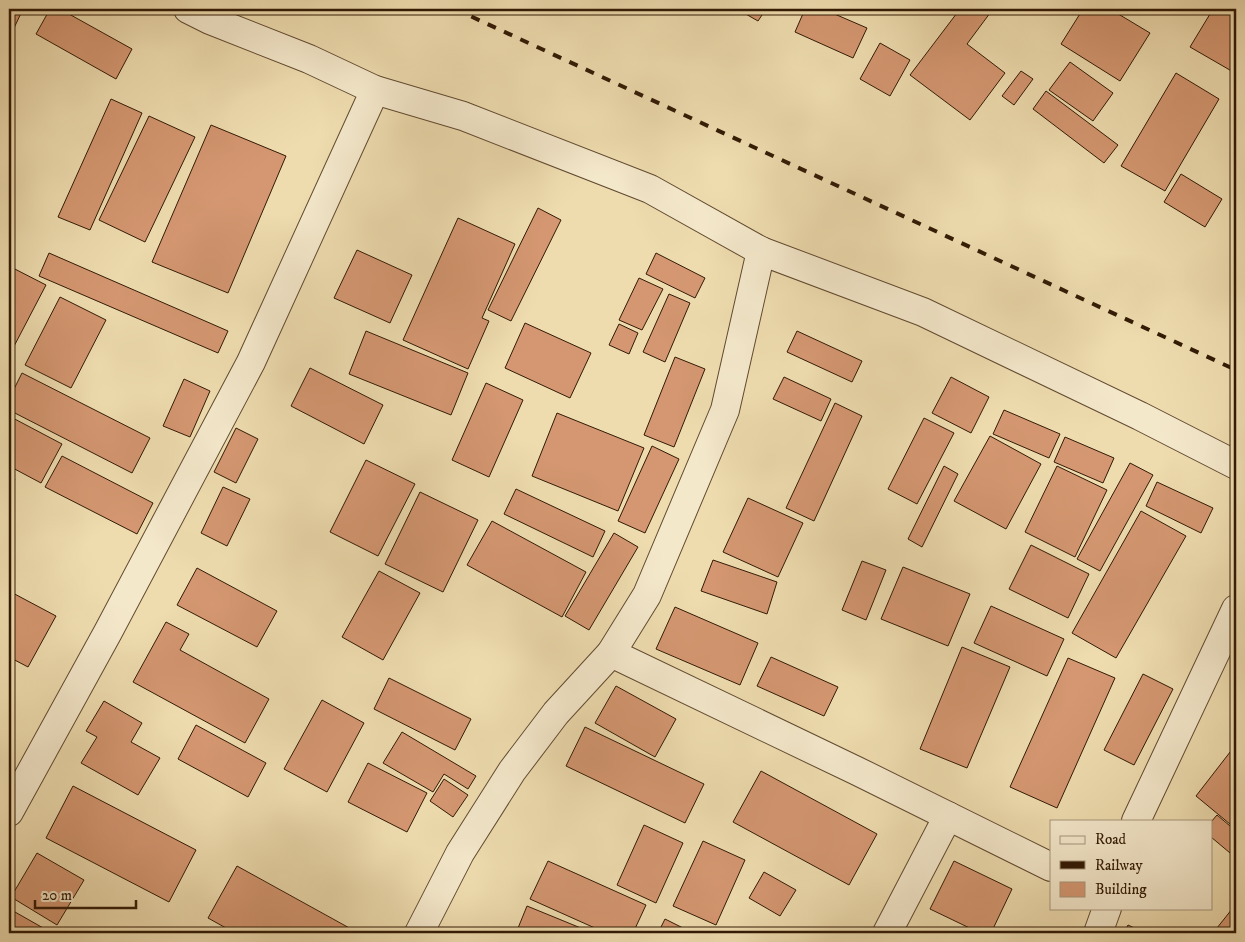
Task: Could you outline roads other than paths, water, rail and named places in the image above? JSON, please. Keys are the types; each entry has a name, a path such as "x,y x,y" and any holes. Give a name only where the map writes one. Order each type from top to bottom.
{"street":[{"path":"188,9 210,20 309,59 375,90 463,116 650,189 761,251 923,312 1140,416 1236,465"},
{"path":"9,812 108,632 251,362 375,90"},
{"path":"419,933 460,853 512,770 556,713 610,653 647,595 725,410 761,251"},
{"path":"1136,820 1236,609"},
{"path":"610,653 857,771 1050,867"},
{"path":"887,933 948,816"},
{"path":"1098,933 1106,910"}],"railway":[{"path":"455,9 1236,370"}]}
